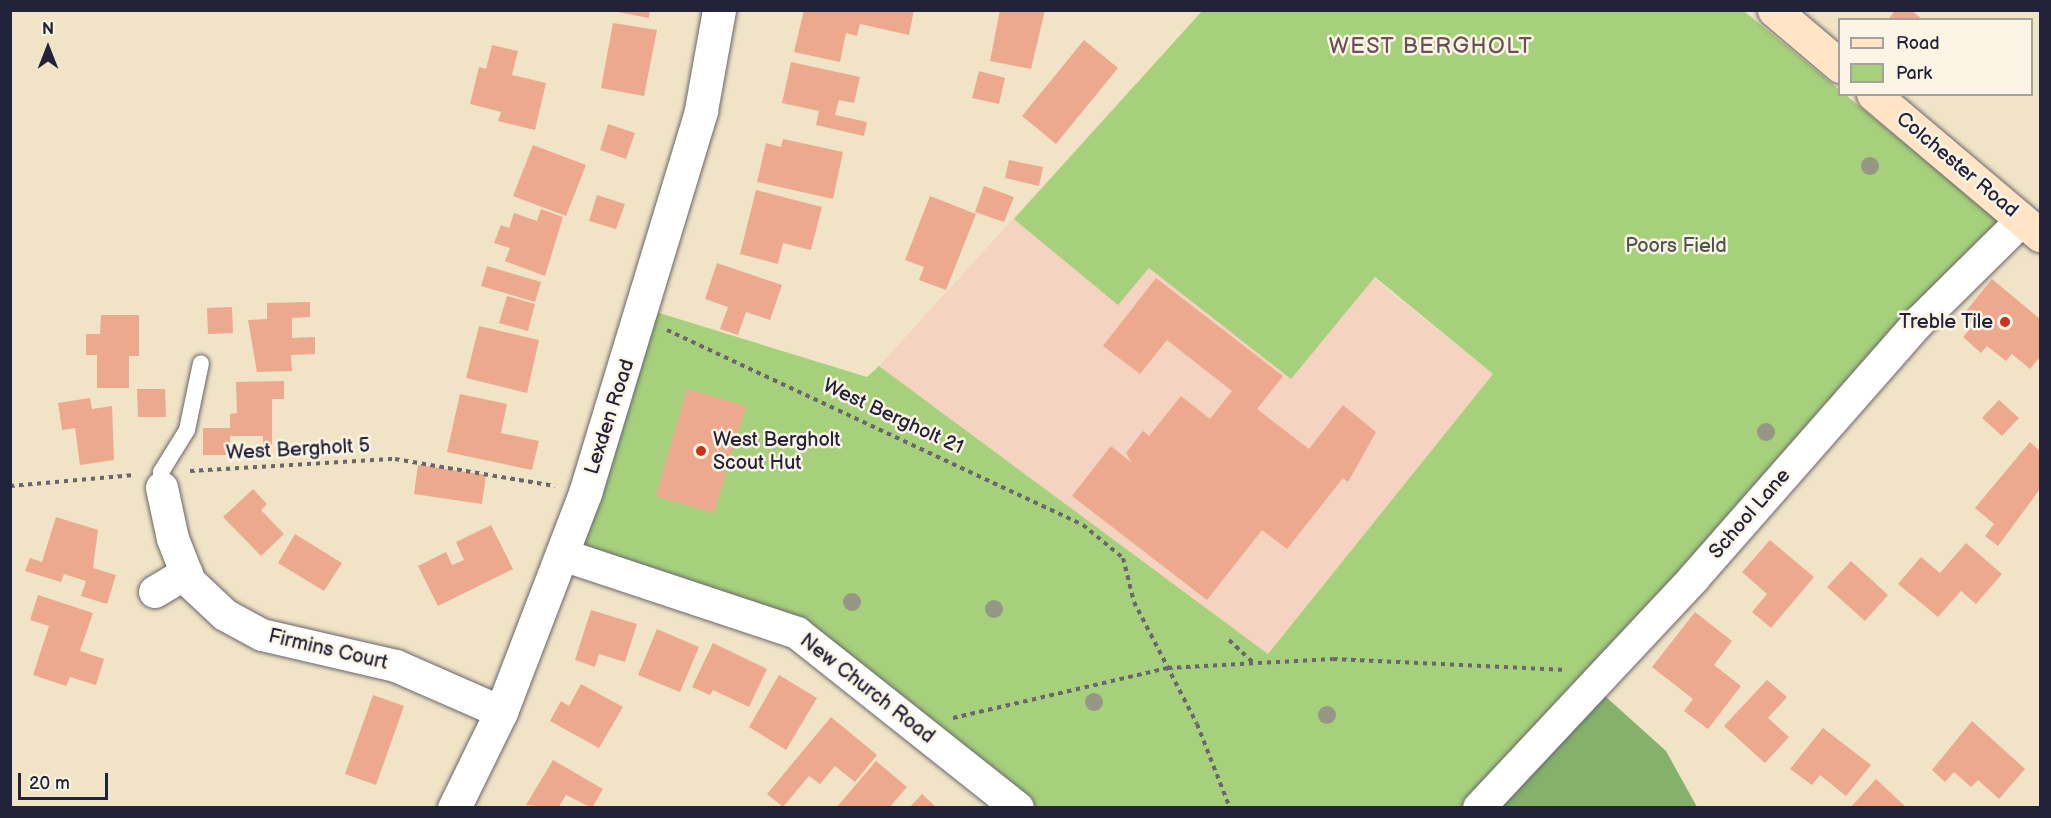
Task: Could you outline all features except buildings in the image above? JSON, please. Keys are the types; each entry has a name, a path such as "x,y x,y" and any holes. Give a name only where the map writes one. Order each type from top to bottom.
{"main road":[{"path":"1774,10 1838,65"},
{"name":"Colchester Road","path":"1875,96 2031,227"}],"street":[{"name":"Lexden Road","path":"454,807 501,712 585,492 641,320 702,110 719,10"},
{"name":"School Lane","path":"1479,807 1694,578 1919,322 2031,227"},
{"name":"Firmins Court","path":"161,480 187,573 225,615 262,635 396,666 501,712"},
{"name":"New Church Road","path":"562,555 797,633 1018,807"},
{"path":"155,592 187,573"}],"lane":[{"path":"161,480 187,430 201,363"}],"path":[{"name":"West Bergholt 21","path":"641,320 838,405 1083,525 1124,558 1134,602 1168,668"},
{"name":"West Bergholt 5","path":"10,486 161,480 395,459 585,492"},
{"path":"1229,640 1254,664"},
{"path":"922,731 965,713 1168,668 1333,659 1575,669"},
{"path":"1168,668 1230,807"}],"shaded area":[{"path":"1134,86 1493,374 1268,654 879,366"}],"green space":[{"name":"Poors Field","path":"1202,11 1744,11 1838,89 1838,96 1847,96 2002,224 1471,807 1034,807 792,615 573,555 656,312 867,377 879,366 1268,654 1493,374 1375,277 1291,379 1149,268 1118,305 1014,219"},
{"path":"1605,696 1666,751 1697,807 1489,808 1552,734"}],"place":[{"name":"Treble Tile","path":"2005,322"},
{"name":"West Bergholt Scout Hut","path":"701,451"}],"district":[{"name":"WEST BERGHOLT","path":"1431,47"}]}
